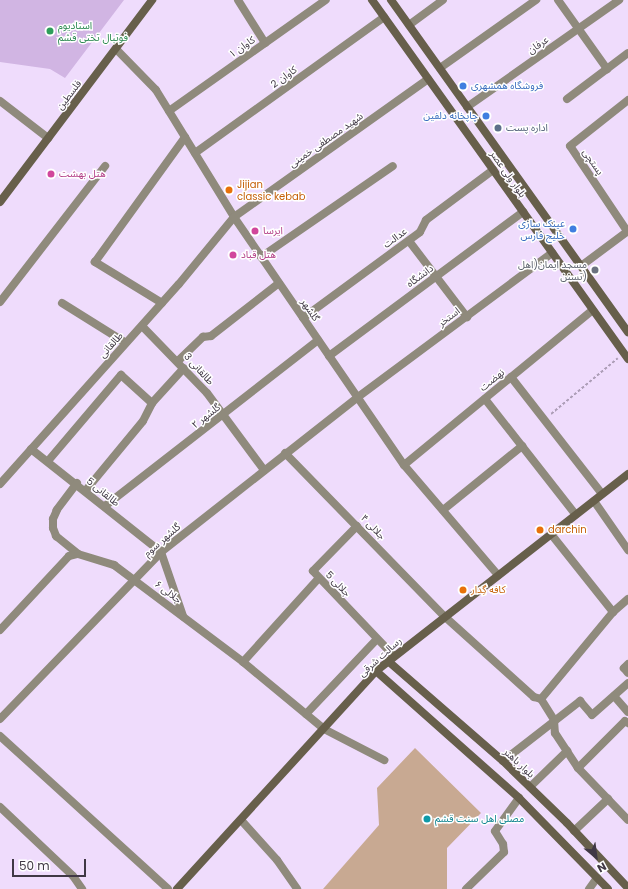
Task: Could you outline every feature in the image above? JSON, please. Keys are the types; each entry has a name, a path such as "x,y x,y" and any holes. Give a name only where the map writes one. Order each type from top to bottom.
{"main road":[{"name":"فلسطین","path":"0,202 152,0"},
{"name":"بلوار ولی عصر","path":"372,0 626,356"},
{"name":"بلوار ولی عصر","path":"391,0 628,332"},
{"name":"رسالت شرقی","path":"177,889 376,671 444,616 628,474"},
{"name":"بلوار باهنر","path":"391,658 503,761 627,884"},
{"path":"376,671 519,798 556,833 608,889"},
{"path":"556,833 567,823"}],"street":[{"path":"238,0 265,43"},
{"name":"کاوان ۱","path":"169,111 326,0"},
{"path":"409,26 443,0"},
{"path":"440,68 536,0"},
{"path":"558,0 607,69"},
{"name":"عرفان","path":"468,107 619,0"},
{"name":"کاوان 2","path":"195,153 384,17"},
{"name":"گلشهر","path":"116,49 156,90 261,257 404,465 498,575"},
{"path":"567,99 628,53"},
{"name":"شهید مصطفی خمینی","path":"234,216 428,79"},
{"name":"پستچی","path":"628,100 570,146 628,231"},
{"path":"0,101 48,138"},
{"path":"162,303 95,262 185,138"},
{"path":"0,302 105,166"},
{"path":"261,257 393,166"},
{"name":"عدالت","path":"303,318 409,241 420,232 426,220 493,170"},
{"name":"دانشگاه","path":"329,356 524,212"},
{"name":"طالقانی","path":"0,484 142,326 234,216"},
{"path":"581,266 628,231"},
{"path":"409,241 467,317"},
{"name":"استخر","path":"358,397 552,253"},
{"path":"178,361 202,337 211,336 279,282"},
{"path":"62,303 126,344"},
{"name":"نهضت","path":"404,465 593,310"},
{"name":"طالقانی 3","path":"142,326 178,361 224,414 264,470"},
{"name":"گلشهر ۲","path":"105,506 318,340"},
{"path":"86,490 143,422 152,403 184,368"},
{"path":"48,461 121,375 152,403"},
{"path":"511,378 602,494"},
{"name":"گلشهر سوم","path":"0,719 161,552 358,397"},
{"path":"485,399 576,514"},
{"path":"443,510 522,446"},
{"name":"طالقانی 5","path":"31,449 86,490 161,552"},
{"name":"جلالی ۴","path":"285,453 444,616 534,696 541,699"},
{"path":"77,483 57,510 53,519 53,528 56,536 78,554"},
{"path":"594,501 628,550"},
{"name":"جلالی 5","path":"357,526 313,571 377,639 391,658"},
{"path":"551,534 613,612"},
{"path":"161,552 183,616"},
{"path":"1,626 69,556 78,554"},
{"name":"جلالی ۶","path":"78,554 114,565 135,579 242,662 324,729 384,760"},
{"path":"242,662 319,578"},
{"path":"628,599 613,612 541,699 554,720 555,733 578,768 628,820"},
{"path":"306,714 377,639"},
{"path":"628,664 624,668 628,673"},
{"path":"503,761 580,701 592,714 628,684"},
{"path":"614,696 628,712"},
{"path":"578,768 626,721 628,723"},
{"path":"0,736 168,889"},
{"path":"530,787 567,751"},
{"path":"466,889 504,852 504,844 495,831 519,798"},
{"path":"574,831 608,799"},
{"path":"0,807 73,876 82,889"},
{"path":"240,820 277,860 297,889"},
{"path":"589,889 598,878"}],"path":[{"path":"544,420 626,356"}],"shaded area":[{"name":"استادیوم فوتبال تختی قشم","path":"0,0 124,0 65,78 50,69 0,62"}],"building":[{"name":"مصلی اهل سنت قشم","path":"415,748 481,813 447,848 447,889 323,889 379,825 377,788"}],"place":[{"name":"استادیوم فوتبال تختی قشم","path":"50,31"},
{"name":"فروشگاه همشهری","path":"463,86"},
{"name":"چاپخانه دلفین","path":"486,116"},
{"name":"اداره پست","path":"498,128"},
{"name":"هتل بهشت","path":"51,174"},
{"name":"Jijian classic kebab","path":"229,190"},
{"name":"عینک سازی خلیج فارس","path":"573,229"},
{"name":"ایرسا","path":"255,231"},
{"name":"هتل قباد","path":"233,255"},
{"name":"مسجد ایمان(اهل تسنن)","path":"595,270"},
{"name":"darchin","path":"540,530"},
{"name":"کافه گِدار","path":"463,590"},
{"name":"مصلی اهل سنت قشم","path":"427,819"}]}
